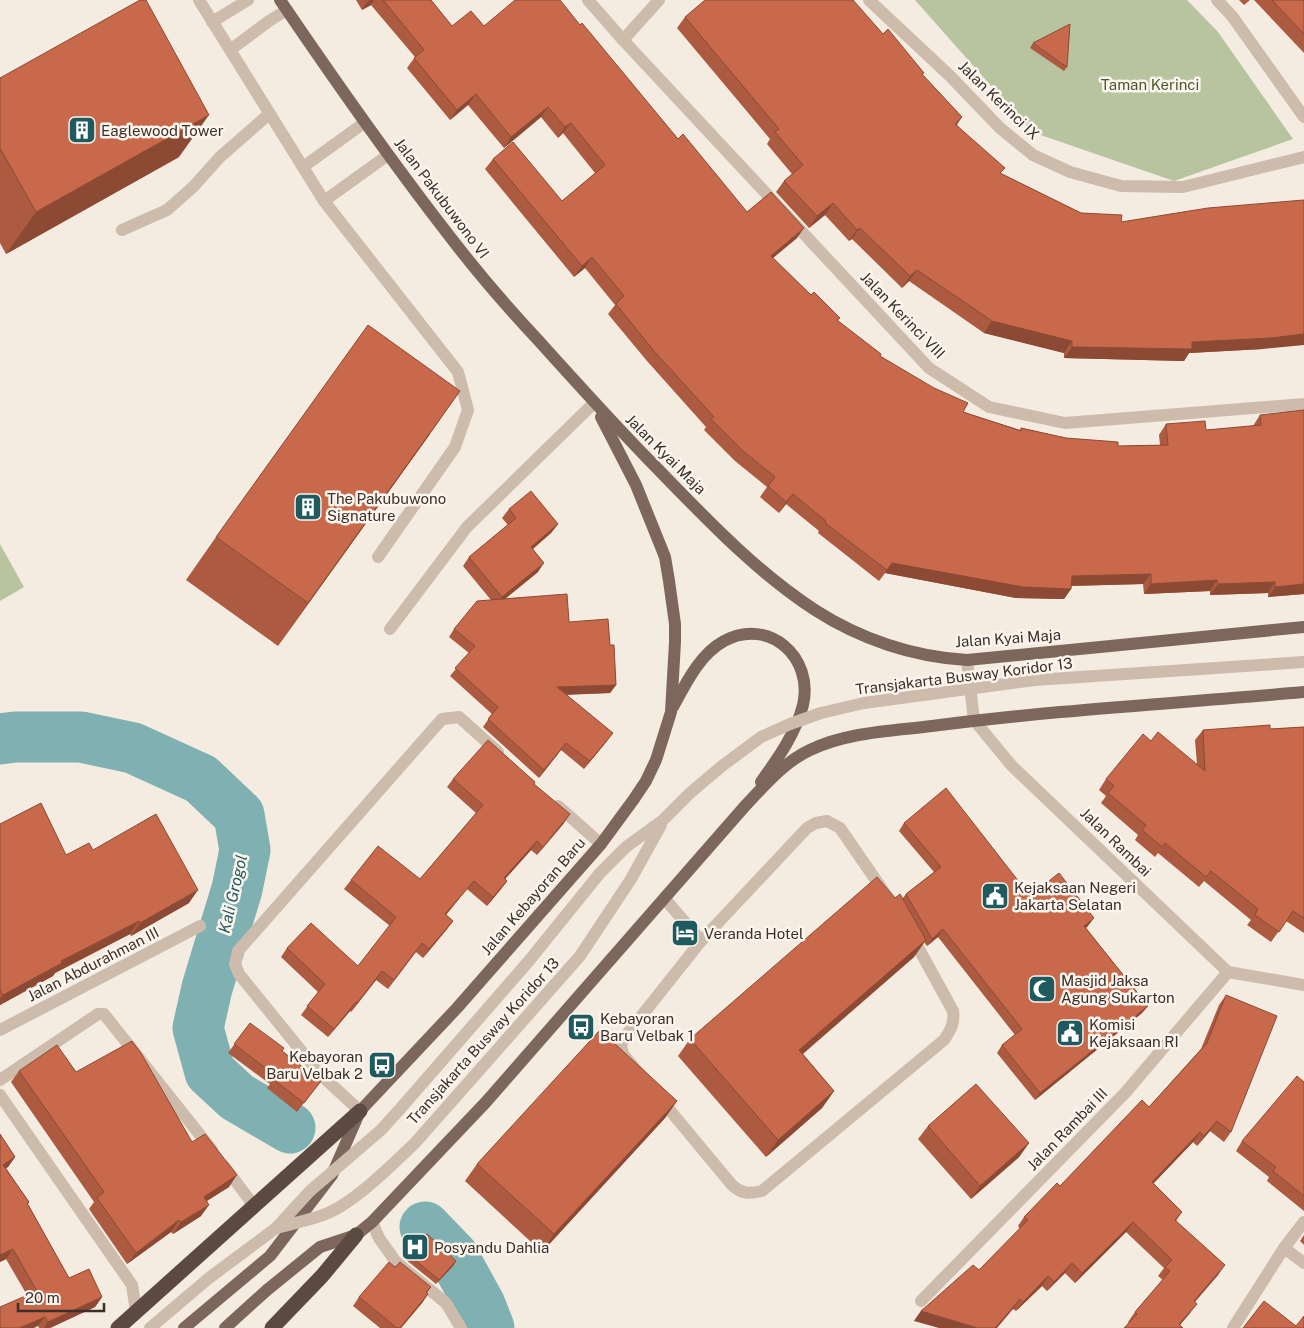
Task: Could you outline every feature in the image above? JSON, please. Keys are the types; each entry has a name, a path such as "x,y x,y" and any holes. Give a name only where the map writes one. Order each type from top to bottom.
{"highway":[{"path":"118,1328 360,1111"},
{"path":"272,1328 322,1276 356,1235"}],"main road":[{"name":"Jalan Pakubuwono VI","path":"284,5 364,123 458,248 494,292 594,403"},
{"name":"Jalan Kyai Maja","path":"594,403 739,549 789,592 816,610 861,634 897,648 930,656 967,660 1304,627"},
{"name":"Jalan Kebayoran Baru","path":"184,1328 270,1256 332,1176 360,1111 457,1008 601,844 646,781 662,744 671,712 675,624 665,557 636,484 594,403"},
{"path":"671,712 690,676 712,649 724,641 749,633 760,633 781,642 795,656 800,666 804,692 799,717 785,747 745,806"},
{"path":"225,1328 267,1290 320,1247 356,1235 372,1222 486,1102 745,806 774,777 799,756 826,743 856,736 974,720 1304,692"}],"street":[{"path":"199,0 324,201 458,372 468,410 455,447 378,558"},
{"path":"212,22 248,0"},
{"name":"Jalan Kerinci VIII","path":"588,0 623,40 929,368 989,407 1065,423 1304,404"},
{"path":"623,40 659,0"},
{"name":"Jalan Kerinci IX","path":"868,0 950,76 1000,128 1033,155 1070,172 1121,186 1183,187 1304,157"},
{"path":"1217,0 1232,16 1304,117"},
{"path":"230,50 269,21 284,5"},
{"path":"122,230 167,210 193,187 220,158 269,114"},
{"path":"303,167 364,123"},
{"path":"324,201 388,155"},
{"path":"390,629 468,527 594,403"},
{"path":"967,660 974,720"},
{"name":"Transjakarta Busway Koridor 13","path":"150,1328 209,1278 276,1228 310,1191 381,1130 528,962 600,872 626,847 664,820 690,793 722,766 761,737 790,724 830,711 864,703 1035,680 1304,662"},
{"path":"360,1111 320,1074 238,974 235,964 238,951 442,719 459,717 509,762"},
{"name":"Jalan Rambai","path":"974,720 1012,766 1228,972"},
{"path":"551,800 601,844"},
{"name":"Transjakarta Busway Koridor 13","path":"276,1228 328,1213 346,1203 395,1163 415,1143 580,956 631,879 664,820"},
{"path":"827,821 840,828 902,918 953,1011 954,1018 951,1029 944,1040 762,1190 749,1194 738,1191 622,1054 621,1046 624,1038 701,941 807,828 816,823 827,821"},
{"path":"665,899 701,941"},
{"name":"Jalan Abdurahman III","path":"0,1030 200,926"},
{"path":"1228,972 1304,985"},
{"name":"Jalan Rambai III","path":"922,1301 1125,1093 1228,972"},
{"path":"0,1080 98,1014 104,1014 242,1189 249,1199 252,1208"},
{"path":"0,1095 132,1285 136,1311"},
{"path":"372,1222 379,1238 396,1262 446,1303 461,1328"},
{"path":"1233,1328 1284,1248 1304,1222"},
{"path":"1284,1248 1304,1263"}],"green space":[{"name":"Taman Kerinci","path":"915,0 1187,0 1218,32 1293,139 1174,181 1032,132"},
{"path":"0,544 24,587 0,601"}],"building":[{"name":"Eaglewood Tower","path":"140,0 146,0 209,115 36,212 0,148 0,78"},
{"path":"383,0 431,0 452,26 471,11 484,26 515,0 560,0 580,25 582,23 678,139 683,134 747,212 771,192 804,228 771,256 811,295 814,292 840,318 837,320 881,354 880,356 934,388 968,403 963,412 1021,431 1021,428 1066,438 1118,442 1118,446 1168,445 1166,424 1205,421 1206,430 1261,425 1260,415 1304,410 1304,584 1275,587 1275,582 1218,584 1217,580 1151,584 1151,574 1072,576 1071,589 1023,587 892,563 887,570 825,523 826,521 793,494 786,502 768,486 775,477 742,450 711,419 714,417 654,351 616,304 624,296 592,257 582,266 493,159 513,142 562,201 605,165 571,123 565,127 548,107 511,137 476,94 457,110 414,58 424,50"},
{"path":"705,0 853,0 883,34 888,29 924,73 922,74 962,117 955,124 1005,168 1000,173 1081,213 1122,215 1121,222 1208,208 1304,200 1304,334 1271,338 1192,342 1192,349 1072,347 1072,341 992,321 917,270 910,276 860,228 857,230 833,203 817,216 784,181 803,165 775,132 779,129 685,17"},
{"path":"1272,0 1304,0 1304,34"},
{"path":"1070,24 1067,67 1033,43"},
{"name":"The Pakubuwono Signature","path":"368,325 460,391 308,603 216,537"},
{"path":"531,491 558,524 531,547 544,563 502,597 469,557 516,518 509,509"},
{"path":"567,594 569,622 608,619 610,645 614,645 616,685 557,687 613,733 590,761 566,743 544,770 488,719 498,707 455,668 475,646 454,629 477,601"},
{"path":"1270,725 1270,729 1304,727 1304,918 1293,911 1279,932 1255,915 1258,909 1211,871 1206,877 1165,843 1162,847 1142,830 1146,825 1108,793 1114,786 1106,779 1143,734 1151,741 1158,732 1205,771 1203,730"},
{"path":"488,740 535,782 534,784 570,814 543,847 537,841 504,878 507,881 493,897 474,881 445,914 453,921 429,949 422,943 394,980 382,971 334,1029 307,1006 325,984 287,948 311,923 358,966 396,917 351,880 378,846 420,879 483,805 453,779"},
{"path":"946,788 1030,896 1059,873 1094,918 1084,926 1148,1006 1040,1093 1002,1045 1022,1029 943,929 932,939 906,894 941,867 904,823"},
{"path":"41,803 66,855 89,843 93,850 156,814 198,890 140,923 139,921 61,961 62,963 3,995 0,990 0,824"},
{"path":"877,877 895,898 900,894 926,940 799,1050 834,1091 778,1140 690,1039"},
{"path":"1226,995 1277,1016 1231,1132 1217,1121 1204,1136 1200,1132 1152,1182 1182,1212 1175,1220 1225,1265 1194,1301 1197,1304 1179,1324 1183,1328 1124,1328 1170,1271 1165,1267 1172,1260 1133,1222 1082,1273 1072,1263 1054,1282 1048,1276 1023,1302 1020,1299 995,1328 978,1328 921,1311 973,1265 979,1270 1028,1220 1024,1217 1057,1183 1060,1186 1142,1100 1149,1107 1207,1043"},
{"path":"250,1023 284,1048 282,1051 321,1081 304,1103 273,1079 276,1076 234,1044"},
{"path":"600,1030 677,1101 554,1234 477,1164"},
{"path":"132,1041 141,1053 192,1142 205,1134 237,1175 204,1197 209,1205 181,1222 179,1220 136,1253 97,1198 104,1192 19,1071 57,1045 76,1072"},
{"path":"1297,1076 1304,1082 1304,1196 1273,1171 1276,1167 1242,1141"},
{"path":"976,1084 1029,1143 980,1186 928,1126"},
{"path":"0,1134 15,1157 3,1165 29,1202 27,1203 69,1278 89,1269 102,1297 48,1322 45,1317 19,1328 0,1328 0,1307 37,1291 13,1249 0,1255"},
{"path":"427,1234 456,1261 439,1280 408,1254"},
{"path":"389,1262 395,1267 400,1262 431,1287 426,1292 428,1294 400,1328 397,1328 359,1297"},
{"path":"1264,1301 1296,1326 1304,1316 1304,1328 1243,1328"}],"waterway":[{"name":"Kali Grogol","path":"0,739 15,737 81,737 133,748 201,779 239,815 245,850 237,889 207,988 198,1028 210,1072 237,1097 290,1128"},
{"name":"Kali Grogol","path":"425,1227 453,1256 480,1305 489,1328"}],"place":[{"name":"Eaglewood Tower","path":"82,130"},
{"name":"The Pakubuwono Signature","path":"308,507"},
{"name":"Kejaksaan Negeri Jakarta Selatan","path":"995,896"},
{"name":"Veranda Hotel","path":"685,933"},
{"name":"Masjid Jaksa Agung Sukarton","path":"1042,989"},
{"name":"Kebayoran Baru Velbak 1","path":"581,1027"},
{"name":"Komisi Kejaksaan RI","path":"1070,1033"},
{"name":"Kebayoran Baru Velbak 2","path":"382,1065"},
{"name":"Posyandu Dahlia","path":"415,1247"}]}
